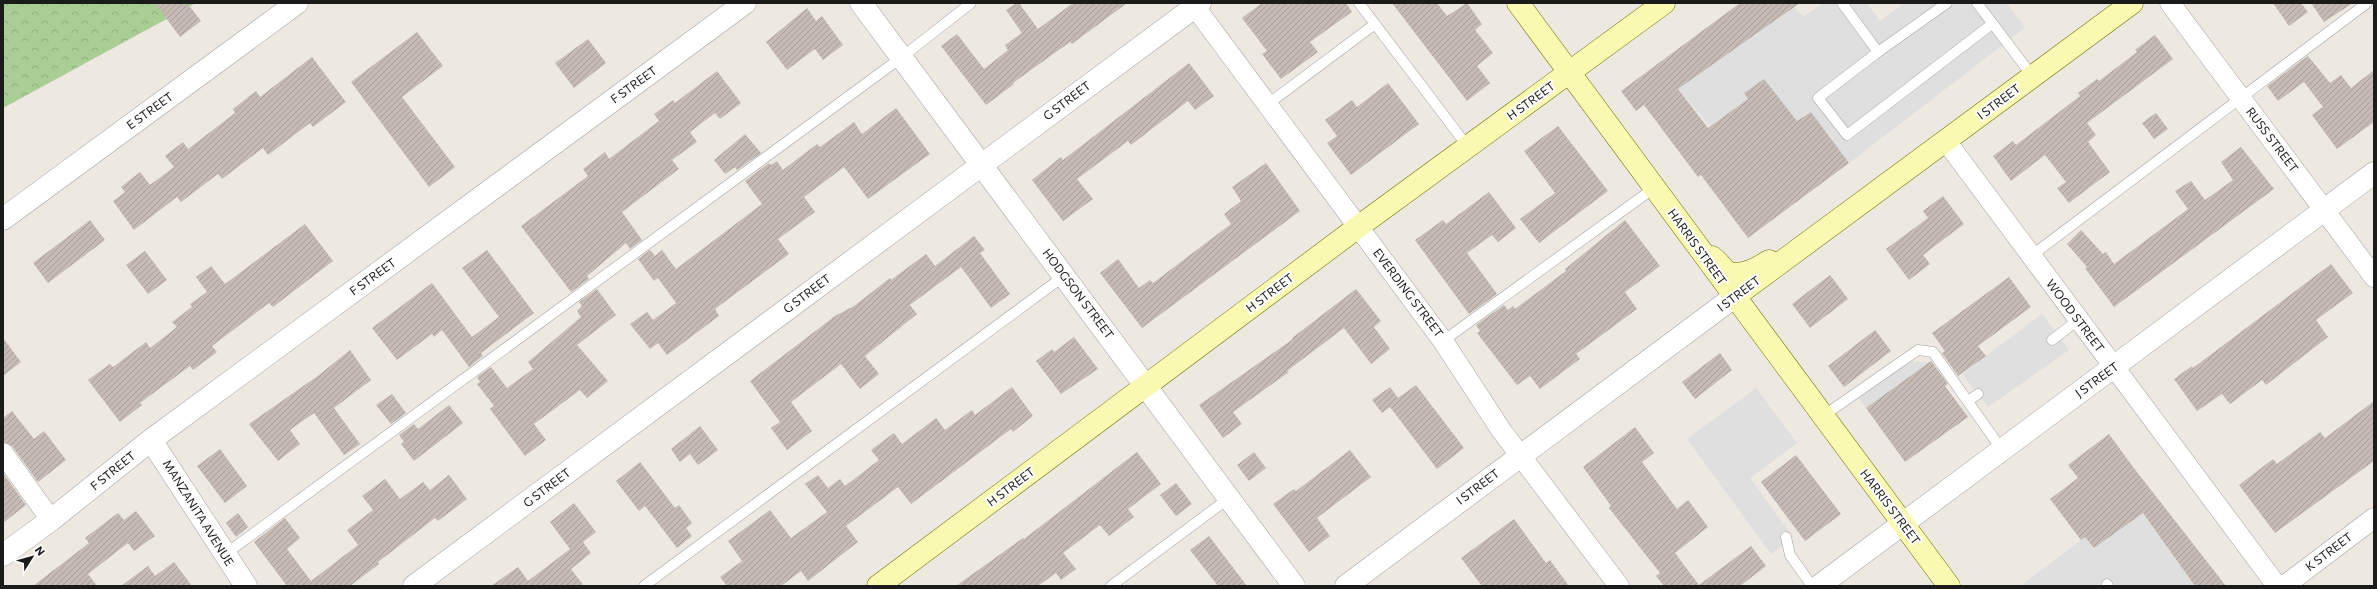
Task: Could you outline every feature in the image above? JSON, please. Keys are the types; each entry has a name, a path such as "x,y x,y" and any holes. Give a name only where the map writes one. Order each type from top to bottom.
{"main road":[{"name":"HARRIS STREET","path":"1518,3 1734,297 1950,586"},
{"name":"H STREET","path":"878,586 1148,386 1358,226 1570,74 1664,3"},
{"name":"I STREET","path":"1734,297 1808,244 2132,3"},
{"path":"1698,248 1718,262 1727,271 1734,273 1747,273 1764,265 1789,248 1808,244"}],"street":[{"name":"E STREET","path":"3,219 297,3"},
{"name":"F STREET","path":"3,555 51,520 151,440 745,3"},
{"name":"HODGSON STREET","path":"861,3 983,165 1064,276 1148,386 1294,586"},
{"name":"RUSS STREET","path":"2170,3 2374,277"},
{"name":"EVERDING STREET","path":"1195,4 1443,341 1501,430 1619,586"},
{"name":"G STREET","path":"414,586 983,165 1195,4"},
{"name":"WOOD STREET","path":"1946,141 2277,586"},
{"name":"J STREET","path":"1819,586 2114,368 2374,173"},
{"name":"I STREET","path":"1346,586 1734,297"},
{"name":"MANZANITA AVENUE","path":"151,440 165,459 224,555 246,586"},
{"path":"3,453 51,520"},
{"name":"K STREET","path":"2284,586 2374,518"}],"lane":[{"path":"224,555 902,57 971,3"},
{"path":"1359,3 1468,147"},
{"path":"1842,3 1878,52"},
{"path":"1947,3 1878,52 1818,98 1847,135 1992,24"},
{"path":"1977,3 2033,77"},
{"path":"2031,256 2240,97 2367,3"},
{"path":"1268,104 1375,24"},
{"path":"1443,341 1654,188"},
{"path":"644,586 1064,276"},
{"path":"2052,340 2078,320"},
{"path":"1823,416 1918,350 1932,352 2002,450"},
{"path":"1968,401 1978,394"},
{"path":"1111,586 1229,498"},
{"path":"1786,537 1790,555 1812,586"}],"green space":[{"path":"3,3 196,3 3,108"}],"shaded area":[{"path":"1823,3 1867,3 1880,21 1905,3 2007,3 2025,28 1849,163 1811,112 1797,121 1764,79 1744,93 1752,104 1737,107 1710,126 1678,89 1795,7 1803,17"},
{"path":"2042,314 2069,350 1988,407 1962,374"},
{"path":"1904,360 1928,363 1866,408 1855,393"},
{"path":"1756,388 1797,443 1750,478 1793,537 1771,554 1687,439"},
{"path":"2143,513 2195,586 2020,586 2085,537 2094,548"}],"building":[{"path":"155,3 187,3 201,21 180,37"},
{"path":"1016,3 1019,3 1038,29 1073,3 1127,3 1072,44 1070,42 1013,83 1014,84 986,105 941,46 957,34 984,69 1008,50 1005,45 1022,33 1006,10"},
{"path":"1262,3 1346,3 1352,12 1310,42 1318,52 1281,79 1262,54 1267,51 1242,18"},
{"path":"1392,3 1437,3 1447,16 1467,3 1482,24 1475,30 1493,53 1477,66 1490,83 1467,101"},
{"path":"1740,3 1800,3 1678,89 1708,128 1748,99 1744,93 1764,79 1797,121 1811,112 1849,163 1748,238 1701,175 1698,177 1644,105 1636,111 1621,91"},
{"path":"2273,3 2301,3 2308,12 2289,26"},
{"path":"2311,3 2353,3 2324,22"},
{"path":"807,8 816,21 822,16 843,45 823,60 815,49 787,70 766,42"},
{"path":"417,32 443,66 402,97 455,167 429,187 351,82"},
{"path":"2155,35 2173,59 2087,123 2096,135 2088,142 2110,172 2069,203 2057,188 2066,182 2045,155 2011,181 1993,156 2013,141 2016,145 2080,96 2078,93 2097,79 2099,81 2137,52 2135,50"},
{"path":"588,39 606,63 574,88 555,63"},
{"path":"2308,56 2330,83 2341,75 2351,88 2374,70 2374,122 2337,149 2312,115 2323,107 2304,82 2278,101 2267,86"},
{"path":"312,57 346,102 313,127 310,123 268,155 263,148 222,179 218,174 181,202 177,197 134,230 113,201 125,192 121,187 140,172 150,185 174,167 165,156 183,142 188,149 235,113 233,109 256,91 260,97"},
{"path":"1189,63 1214,96 1195,110 1188,101 1131,145 1128,141 1077,179 1093,199 1063,221 1032,180 1061,157 1063,160"},
{"path":"717,71 741,103 720,119 715,113 690,132 697,142 672,160 679,169 622,212 642,240 630,249 626,243 587,276 589,279 571,292 521,226 588,176 583,169 605,152 609,159 659,121 654,114 673,100 675,103"},
{"path":"1388,83 1419,124 1351,175 1327,143 1337,136 1325,120 1352,100 1357,107"},
{"path":"896,108 930,154 868,199 844,167 804,197 815,212 778,239 789,254 715,309 719,316 667,355 658,343 650,349 630,324 647,312 653,320 676,303 658,278 654,281 638,259 650,250 655,256 662,250 676,269 762,204 745,181 769,163 771,165 777,161 783,170 817,144 820,147 854,122 862,134"},
{"path":"2156,113 2168,129 2154,139 2142,123"},
{"path":"1558,126 1608,191 1539,243 1520,219 1555,193 1524,151"},
{"path":"745,134 761,153 737,170 735,167 725,174 714,160"},
{"path":"2241,147 2274,189 2114,307 2085,268 2087,267 2067,244 2081,230 2103,254 2106,252 2114,264 2188,209 2175,191 2191,181 2205,200 2233,180 2221,162"},
{"path":"1266,163 1300,211 1142,328 1100,273 1118,259 1139,288 1150,280 1153,283 1231,224 1224,214 1241,201 1232,187"},
{"path":"1489,192 1516,228 1498,242 1492,235 1467,253 1497,294 1469,314 1415,240 1443,220 1446,224"},
{"path":"1943,196 1964,224 1923,255 1930,264 1909,280 1886,249 1928,218 1923,211"},
{"path":"90,220 105,240 48,283 33,263"},
{"path":"1625,220 1660,266 1625,292 1637,309 1576,354 1580,359 1540,389 1530,376 1517,385 1477,333 1480,331 1476,325 1504,305 1508,310 1513,306 1515,309 1566,271 1565,269"},
{"path":"305,224 333,261 273,307 269,303 212,346 217,352 193,370 190,366 140,403 142,405 120,422 88,380 110,364 113,367 146,342 150,348 177,327 172,322 192,307 190,304 207,292 196,277 211,266 225,284"},
{"path":"974,236 985,250 980,253 1010,294 991,308 961,267 910,305 917,314 865,356 879,374 860,389 841,364 791,402 812,431 787,450 771,428 780,422 750,381 835,316 854,306 890,278 891,280 926,254 935,266"},
{"path":"487,250 534,313 481,353 483,356 469,367 442,330 434,337 432,334 397,360 372,328 432,283 472,337 499,317 462,268"},
{"path":"145,251 167,280 148,294 126,265"},
{"path":"2331,264 2353,293 2316,320 2328,337 2266,385 2262,380 2230,404 2222,394 2197,411 2174,379 2192,366 2193,368"},
{"path":"1830,275 1848,299 1810,328 1792,304"},
{"path":"2009,277 2031,307 1978,346 1986,356 1958,376 1942,353 1945,351 1932,333"},
{"path":"597,289 616,315 577,345 608,381 587,398 580,390 534,424 546,440 525,456 490,409 494,406 477,384 480,382 477,377 491,367 507,388 533,369 528,362 581,317 577,311 582,306 579,302"},
{"path":"1356,289 1381,321 1374,327 1390,349 1371,364 1344,328 1287,371 1289,372 1233,412 1242,424 1223,438 1199,405 1293,339 1292,338"},
{"path":"1875,330 1891,351 1844,387 1828,366"},
{"path":"1074,337 1098,369 1061,394 1036,361 1052,349 1054,352"},
{"path":"3,338 21,362 3,376"},
{"path":"350,350 371,380 334,408 360,444 344,455 314,413 290,430 300,444 278,461 249,424 319,375"},
{"path":"1720,353 1732,370 1695,399 1682,382"},
{"path":"1931,361 1948,384 1945,386 1968,417 1905,462 1866,408"},
{"path":"1416,385 1464,448 1437,469 1390,407 1382,413 1372,400 1390,387 1398,398"},
{"path":"1012,387 1033,416 1013,432 1011,429 911,504 898,487 846,526 858,542 808,581 801,571 781,586 727,586 720,577 742,561 728,541 770,510 791,538 827,512 805,484 818,475 828,488 840,479 845,486 879,460 871,450 894,433 902,444 936,418 945,430 972,410 975,415"},
{"path":"392,394 406,413 391,424 376,405"},
{"path":"2374,401 2374,461 2275,533 2239,485 2273,459 2277,464 2320,432 2325,438"},
{"path":"449,405 463,423 414,461 401,444 404,442 399,435 414,424 418,429"},
{"path":"12,411 34,439 44,431 66,460 38,482 12,446 3,442 3,418"},
{"path":"700,426 718,450 698,465 690,454 680,462 671,449"},
{"path":"1635,427 1654,453 1642,462 1677,509 1688,500 1708,527 1675,553 1699,585 1751,546 1766,566 1740,586 1664,586 1656,576 1660,573 1609,508 1611,506 1583,467"},
{"path":"2109,434 2226,586 2195,586 2143,513 2094,548 2085,537 2081,540 2050,499 2078,478 2068,465"},
{"path":"220,449 247,486 225,503 197,466"},
{"path":"1350,450 1371,477 1317,518 1330,536 1309,552 1273,504 1294,489 1296,491"},
{"path":"1137,452 1161,484 1128,509 1134,517 1109,536 1100,525 1063,553 1076,569 1061,580 1056,573 1038,586 956,586 1023,538 1024,539"},
{"path":"1254,452 1266,468 1249,481 1237,465"},
{"path":"1796,455 1841,514 1805,541 1761,482"},
{"path":"640,462 675,508 679,505 692,523 686,528 692,536 677,548 645,506 639,511 616,481"},
{"path":"3,473 26,505 3,523"},
{"path":"449,475 467,499 438,521 435,518 378,562 379,564 350,586 287,586 254,542 285,518 300,538 287,549 311,581 358,545 347,530 373,510 362,496 385,479 400,499 423,482 430,490"},
{"path":"1176,483 1192,504 1176,516 1160,495"},
{"path":"574,503 596,532 583,542 591,553 571,569 584,586 491,586 518,567 528,581 570,549 550,522"},
{"path":"136,511 155,536 134,551 128,543 88,574 97,586 33,586 89,543 85,538 118,513 124,520"},
{"path":"238,513 248,527 236,537 226,523"},
{"path":"1514,519 1546,563 1550,560 1569,586 1482,586 1461,558"},
{"path":"1209,536 1247,586 1218,586 1190,550"},
{"path":"174,562 192,586 121,586 148,566 155,576"}]}
